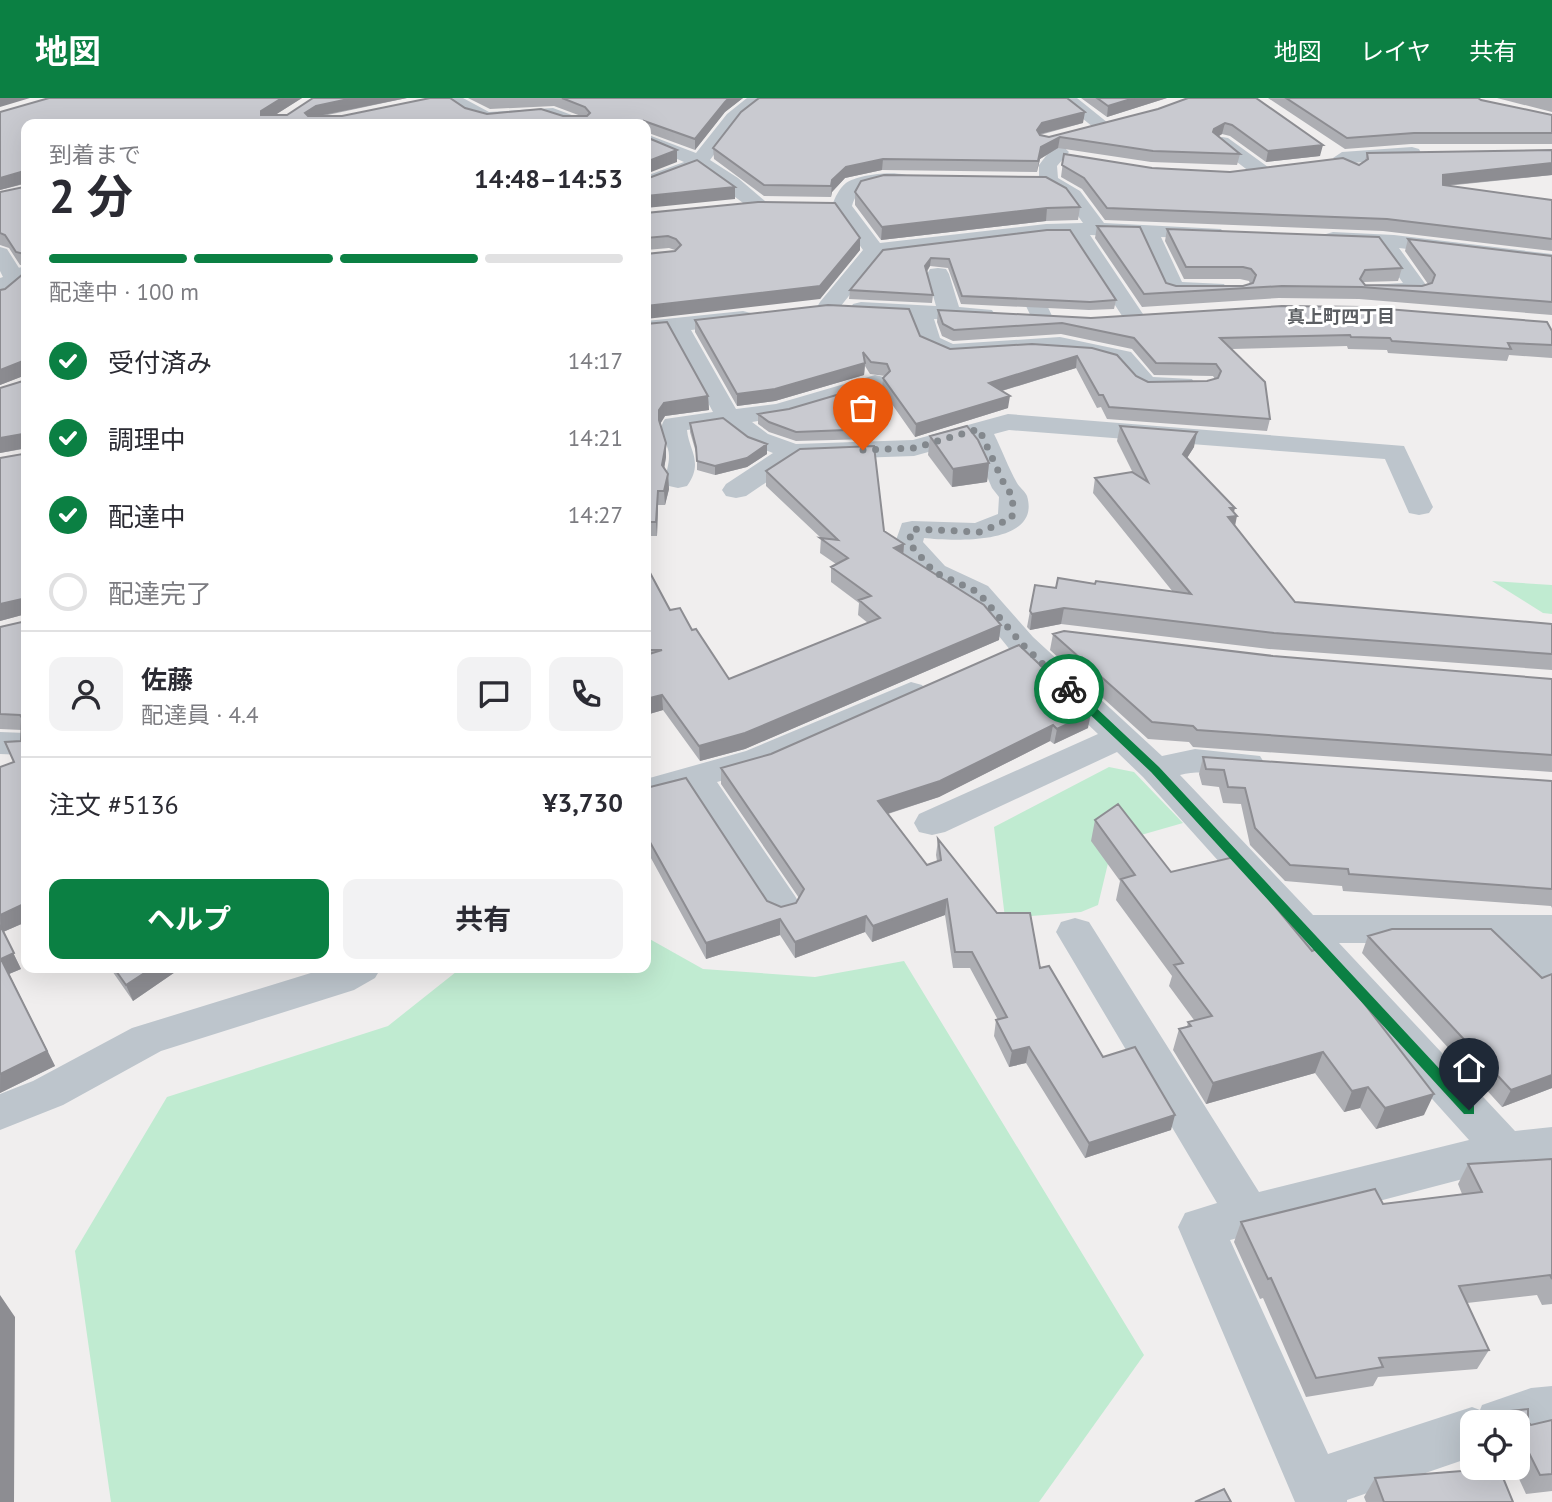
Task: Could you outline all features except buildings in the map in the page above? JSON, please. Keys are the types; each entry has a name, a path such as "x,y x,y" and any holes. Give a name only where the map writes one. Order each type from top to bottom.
{"street":[{"path":"1066,98 1104,127"},
{"path":"443,99 488,117 542,112 567,119"},
{"path":"651,178 700,160 716,136 741,109 755,99"},
{"path":"1098,229 1073,195 1042,181 1048,165 1064,158 1047,141 1126,121"},
{"path":"651,141 700,160 765,205 733,208"},
{"path":"1222,142 1261,171"},
{"path":"1367,176 1335,158 1437,153"},
{"path":"1239,174 1284,169"},
{"path":"874,250 835,206 853,185 883,179 924,180"},
{"path":"1076,229 1122,318 1157,316"},
{"path":"1065,319 818,308 874,250 1046,230 1228,233"},
{"path":"1148,231 1182,314"},
{"path":"1319,237 1383,240 1552,260"},
{"path":"1349,290 1418,289 1383,240"},
{"path":"0,253 10,283"},
{"path":"938,274 950,314"},
{"path":"1029,289 1042,318"},
{"path":"1174,289 1241,289"},
{"path":"1372,310 1399,312"},
{"path":"920,313 930,342 950,351 1060,344 1123,357 1146,385 1204,384"},
{"path":"651,328 769,315"},
{"path":"677,325 728,416 759,439 793,452 914,448 1008,422 1395,452 1419,507"},
{"path":"678,480 683,454 675,436 674,424 779,411 874,382"},
{"path":"979,429 1006,488 1013,496 1012,518 981,532 912,529 909,543 934,572 978,592 1009,650 1120,737 1155,769 1505,1150"},
{"path":"736,490 793,452"},
{"path":"1009,650 1061,636"},
{"path":"651,790 758,759 934,682"},
{"path":"932,823 1120,737"},
{"path":"0,743 21,744"},
{"path":"1155,769 1195,760 1277,766"},
{"path":"696,777 782,906"},
{"path":"1303,929 1552,929"},
{"path":"1512,929 1552,968"},
{"path":"1075,932 1248,1214"},
{"path":"0,1112 48,1093 147,1039 340,979 351,973"},
{"path":"1460,1437 1318,1493 1201,1227 1505,1150 1552,1145"},
{"path":"1530,1412 1552,1410"}],"green space":[{"path":"1492,581 1552,585 1552,614 1543,613"},
{"path":"1109,767 1134,772 1183,823 1141,835 1110,855 1098,905 1081,912 1005,918 994,827"},
{"path":"651,940 703,969 815,977 904,961 1144,1355 1039,1502 111,1502 75,1251 167,1097 388,1026 455,973 651,973"}],"way so far":[{"path":"863,450 914,448 979,429 1006,488 1013,496 1012,518 981,532 912,529 909,543 934,572 978,592 1022,644 1069,689"}],"district":[{"name":"真上町四丁目","path":"1341,316"}],"route":[{"path":"1069,689 1155,769 1469,1110"}]}
